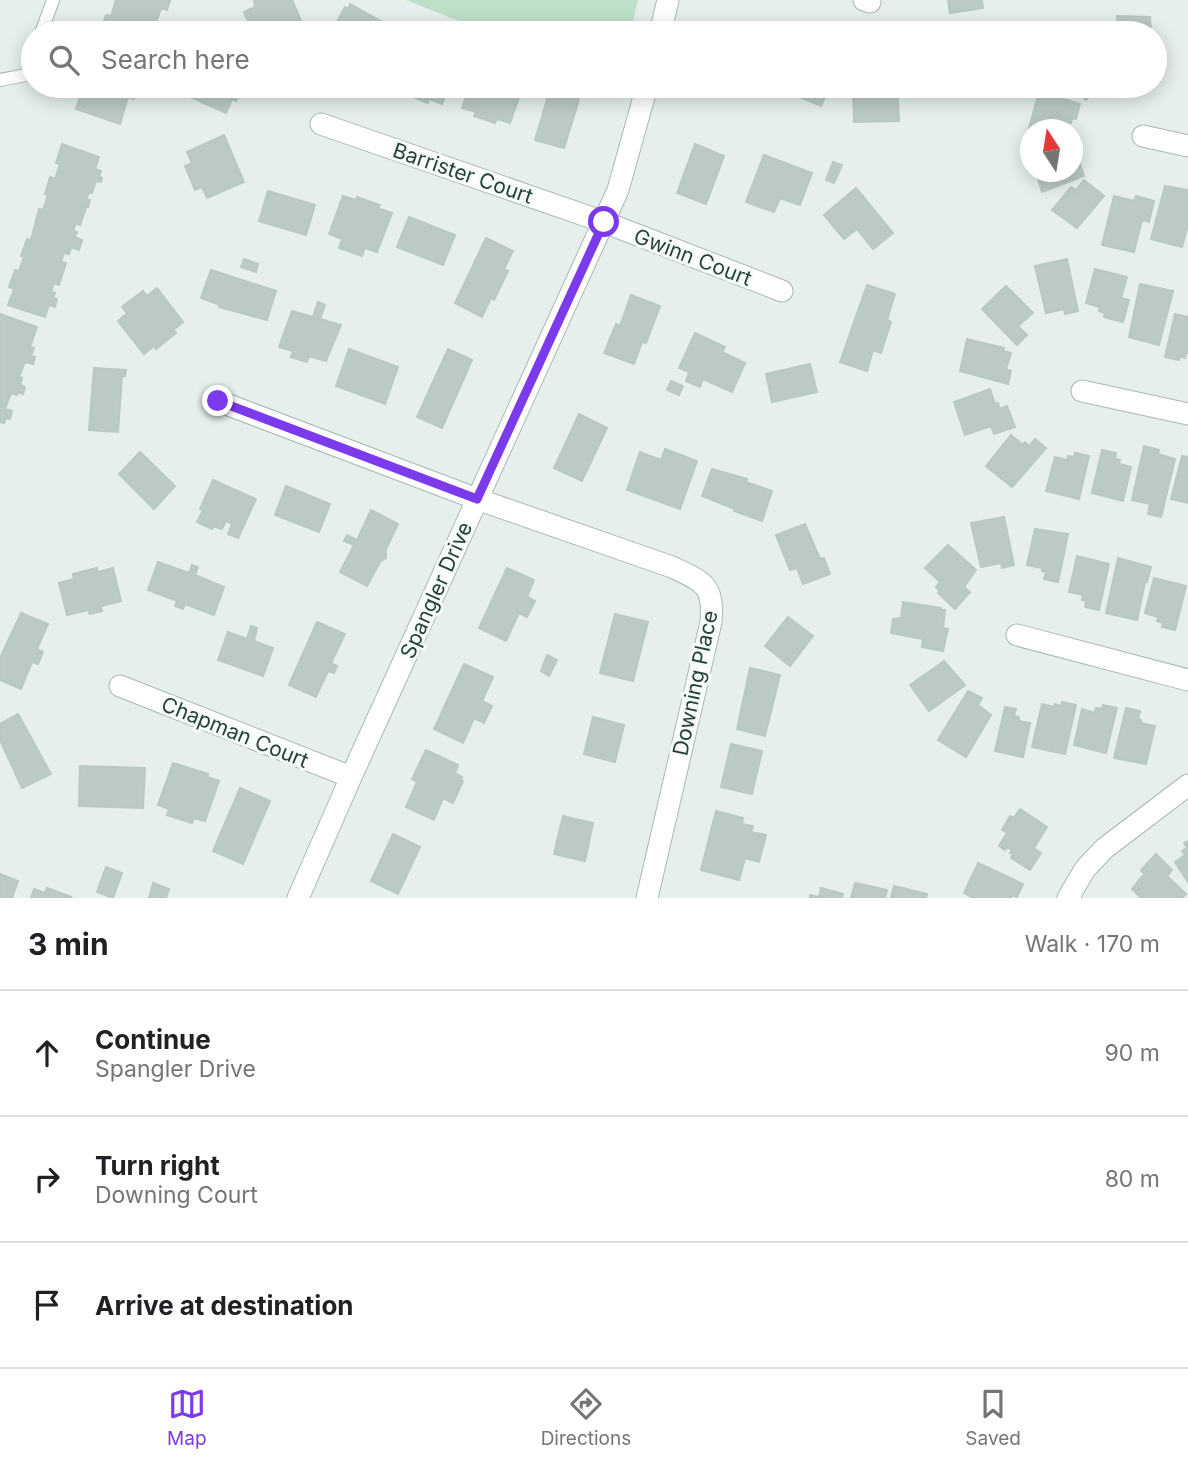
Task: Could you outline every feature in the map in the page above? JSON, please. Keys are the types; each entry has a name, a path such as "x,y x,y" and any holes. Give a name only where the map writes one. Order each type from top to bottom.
{"street":[{"path":"663,21 668,0"},
{"name":"Spangler Drive","path":"298,898 618,190 644,98"},
{"name":"Barrister Court","path":"321,124 604,222"},
{"path":"1143,136 1188,146"},
{"name":"Gwinn Court","path":"604,222 782,291"},
{"path":"1082,391 1188,414"},
{"path":"218,401 477,499"},
{"name":"Downing Place","path":"477,499 672,568 702,581 709,589 713,603 711,622 647,898"},
{"path":"1017,635 1188,680"},
{"name":"Chapman Court","path":"120,686 351,777"},
{"path":"1068,898 1085,869 1105,848 1188,785"}],"lane":[{"path":"45,21 52,0"},
{"path":"0,80 21,76"}],"green space":[{"path":"406,0 638,0 633,21 459,21"}],"building":[{"path":"116,0 170,0 167,10 161,8 157,21 104,21 106,15 111,16"},
{"path":"254,0 292,0 301,21 248,21 244,12 255,7"},
{"path":"948,0 982,0 983,8 950,13"},
{"path":"350,4 381,21 337,21 345,7 348,9"},
{"path":"1117,16 1150,17 1150,21 1117,21"},
{"path":"80,98 128,98 120,124 76,109"},
{"path":"192,98 237,98 236,101 232,99 226,113"},
{"path":"415,98 444,98 442,104 429,99 428,103"},
{"path":"466,98 519,98 510,123 497,119 495,123 474,116 476,112 462,108"},
{"path":"547,98 579,100 564,148 535,140"},
{"path":"802,98 825,98 821,106"},
{"path":"853,98 898,98 899,121 854,122"},
{"path":"1037,98 1060,98 1080,104 1076,119 1032,119"},
{"path":"224,135 244,182 207,198 202,187 195,190 185,166 192,163 187,152"},
{"path":"62,144 99,157 95,169 101,171 99,176 102,178 101,182 96,181 92,193 89,192 86,199 90,200 88,207 84,206 86,208 80,225 76,223 73,231 77,232 75,237 82,240 79,250 71,247 69,254 64,253 61,262 66,263 59,285 54,283 51,292 55,293 53,298 57,299 55,307 49,305 45,317 8,305 14,289 9,287 15,270 19,271 27,239 31,240 39,209 43,210 50,177 55,179 60,164 56,163"},
{"path":"695,144 724,156 706,204 677,193"},
{"path":"764,155 812,173 800,205 780,198 774,212 746,202"},
{"path":"833,162 842,165 834,183 826,180"},
{"path":"1083,181 1104,196 1077,228 1052,210 1071,187 1076,190"},
{"path":"1039,182 1068,182 1042,192"},
{"path":"1165,186 1188,190 1188,225 1182,247 1151,239"},
{"path":"856,188 893,233 873,249 857,229 844,239 824,215"},
{"path":"268,191 315,205 306,235 259,221"},
{"path":"343,196 356,200 357,197 380,205 378,208 392,213 377,252 365,248 362,256 339,248 342,239 329,234"},
{"path":"1114,196 1134,201 1136,196 1154,201 1149,222 1142,220 1134,252 1102,245"},
{"path":"409,217 455,235 443,265 397,247"},
{"path":"486,238 513,251 504,269 508,271 482,317 455,303"},
{"path":"244,259 258,264 256,272 241,267"},
{"path":"1067,259 1078,311 1065,314 1064,309 1046,313 1035,266"},
{"path":"1095,269 1127,277 1121,298 1129,300 1123,322 1104,317 1105,313 1099,311 1100,307 1086,303"},
{"path":"211,270 276,291 267,320 219,307 220,305 201,298"},
{"path":"1140,284 1173,291 1159,345 1129,337"},
{"path":"867,285 895,294 887,320 891,322 881,353 873,350 867,371 840,362"},
{"path":"1006,286 1033,313 1018,326 1027,335 1017,345 982,309"},
{"path":"157,288 183,322 173,330 176,333 156,349 154,346 144,354 118,321 127,313 122,307 143,291 147,296"},
{"path":"631,295 660,306 646,343 642,342 634,364 604,353 616,324 620,326"},
{"path":"318,302 325,305 320,319 341,325 326,361 309,356 307,362 291,357 293,351 279,347 292,311 313,317"},
{"path":"0,314 37,327 30,347 34,348 31,356 35,357 33,364 25,362 19,377 22,378 20,385 25,387 23,394 11,393 5,409 12,411 10,419 6,418 4,423 0,422"},
{"path":"1175,314 1188,317 1188,353 1185,358 1180,356 1179,360 1165,357"},
{"path":"695,333 725,347 722,352 745,363 732,392 703,379 700,387 686,381 689,372 679,368"},
{"path":"967,339 1004,348 1003,351 1011,353 1006,369 1011,371 1008,384 960,371"},
{"path":"349,349 398,367 385,404 336,386"},
{"path":"448,349 472,360 442,428 417,417"},
{"path":"810,364 817,392 772,402 766,374"},
{"path":"94,368 126,370 125,376 122,376 118,432 89,430"},
{"path":"671,381 683,386 679,395 667,390"},
{"path":"990,389 995,404 998,403 1000,409 1007,406 1015,427 994,434 991,426 965,435 954,402"},
{"path":"579,414 607,428 582,481 554,468"},
{"path":"1011,435 1023,445 1025,442 1029,446 1035,439 1046,448 1012,487 986,466"},
{"path":"1144,446 1159,450 1161,455 1175,459 1161,517 1148,514 1150,504 1132,500"},
{"path":"665,449 697,461 680,509 627,490 640,452 661,460"},
{"path":"1102,450 1116,453 1115,459 1120,460 1119,464 1131,467 1123,501 1092,493"},
{"path":"140,452 175,486 154,509 119,474"},
{"path":"1075,453 1089,456 1079,499 1046,491 1055,457 1067,460 1068,456 1074,457"},
{"path":"1182,456 1188,457 1188,503 1171,499"},
{"path":"712,469 747,479 746,482 772,491 762,521 702,496"},
{"path":"213,480 256,499 238,538 228,534 232,524 226,521 222,529 215,527 220,518 218,517 212,529 197,522"},
{"path":"286,486 330,504 319,532 275,515"},
{"path":"371,510 398,524 386,549 386,558 380,562 367,586 340,572 354,545 344,541 347,535 357,540"},
{"path":"1004,517 1014,565 1002,568 1001,563 981,567 971,523"},
{"path":"805,524 820,559 824,558 830,574 803,584 797,568 790,570 776,535"},
{"path":"1035,529 1068,534 1058,582 1044,579 1046,572 1042,571 1042,568 1027,565"},
{"path":"948,545 976,570 964,587 970,592 955,609 938,593 940,591 936,587 940,582 925,568"},
{"path":"1077,556 1109,564 1099,610 1085,607 1083,595 1069,592"},
{"path":"1118,558 1151,567 1137,620 1106,613"},
{"path":"158,562 189,573 192,565 198,567 195,575 224,587 214,615 185,604 183,609 175,606 177,601 148,590"},
{"path":"97,568 98,572 113,568 121,601 101,606 102,611 90,614 88,610 67,615 59,583 74,579 73,574"},
{"path":"507,568 534,580 527,597 535,601 527,617 519,613 506,641 479,628"},
{"path":"1154,578 1186,586 1175,630 1162,627 1163,623 1157,621 1158,617 1145,613"},
{"path":"903,602 945,610 943,628 948,629 943,651 922,647 923,639 891,633 893,619 901,618"},
{"path":"21,613 48,624 37,649 43,652 38,664 32,662 21,689 0,680 0,658"},
{"path":"615,614 648,622 633,681 600,673"},
{"path":"788,617 813,636 790,666 765,646"},
{"path":"317,622 345,634 331,663 337,666 334,673 328,671 316,697 289,685"},
{"path":"251,626 257,628 254,641 273,648 263,676 218,660 228,632 247,639"},
{"path":"547,655 557,660 549,676 541,671"},
{"path":"944,661 965,685 929,711 910,685"},
{"path":"464,664 493,677 482,701 492,706 484,723 474,718 463,743 434,729"},
{"path":"750,668 780,675 765,736 737,729"},
{"path":"968,691 982,698 978,705 991,715 966,757 938,740"},
{"path":"1062,702 1076,705 1065,754 1032,747 1042,704 1054,707 1055,704 1061,706"},
{"path":"1103,705 1117,708 1106,753 1074,745 1082,709 1095,713 1096,708 1102,709"},
{"path":"1005,707 1016,709 1014,716 1019,717 1019,721 1030,723 1023,757 995,751"},
{"path":"1126,708 1140,711 1138,719 1141,723 1155,726 1146,764 1114,758"},
{"path":"18,714 51,774 22,788 0,740 0,724"},
{"path":"593,717 624,725 615,762 584,754"},
{"path":"731,744 762,751 752,794 721,787"},
{"path":"426,750 458,765 455,773 462,777 463,781 453,803 443,798 434,820 406,807 417,782 412,779"},
{"path":"173,763 208,774 207,777 219,781 205,821 194,818 192,823 167,815 169,809 158,805"},
{"path":"80,766 145,768 143,808 79,806"},
{"path":"240,788 270,801 243,864 213,851"},
{"path":"1020,809 1047,827 1034,848 1041,853 1030,870 1011,858 1012,850 999,846 1007,833 1002,830 1010,816 1014,818"},
{"path":"716,811 743,818 742,824 753,826 751,832 766,835 759,862 745,858 739,880 701,870"},
{"path":"563,816 593,823 585,861 554,854"},
{"path":"393,834 420,847 398,894 371,881"},
{"path":"1188,841 1188,882 1175,862 1185,855 1182,851 1187,848 1184,843"},
{"path":"1156,854 1172,870 1167,876 1186,894 1182,898 1141,898 1132,889 1144,874 1141,870"},
{"path":"978,863 1023,884 1017,897 1012,895 1011,898 974,898 964,893"},
{"path":"106,867 122,873 113,898 97,892"},
{"path":"0,874 18,881 12,898 0,898"},
{"path":"153,883 169,889 166,898 149,898"},
{"path":"855,883 887,890 885,898 851,898"},
{"path":"894,886 927,894 926,898 891,898"},
{"path":"47,888 71,897 31,898 34,889 45,893"},
{"path":"821,888 843,894 842,898 810,898 810,895 819,897"}],"route":[{"path":"218,401 477,499 604,222"}]}
